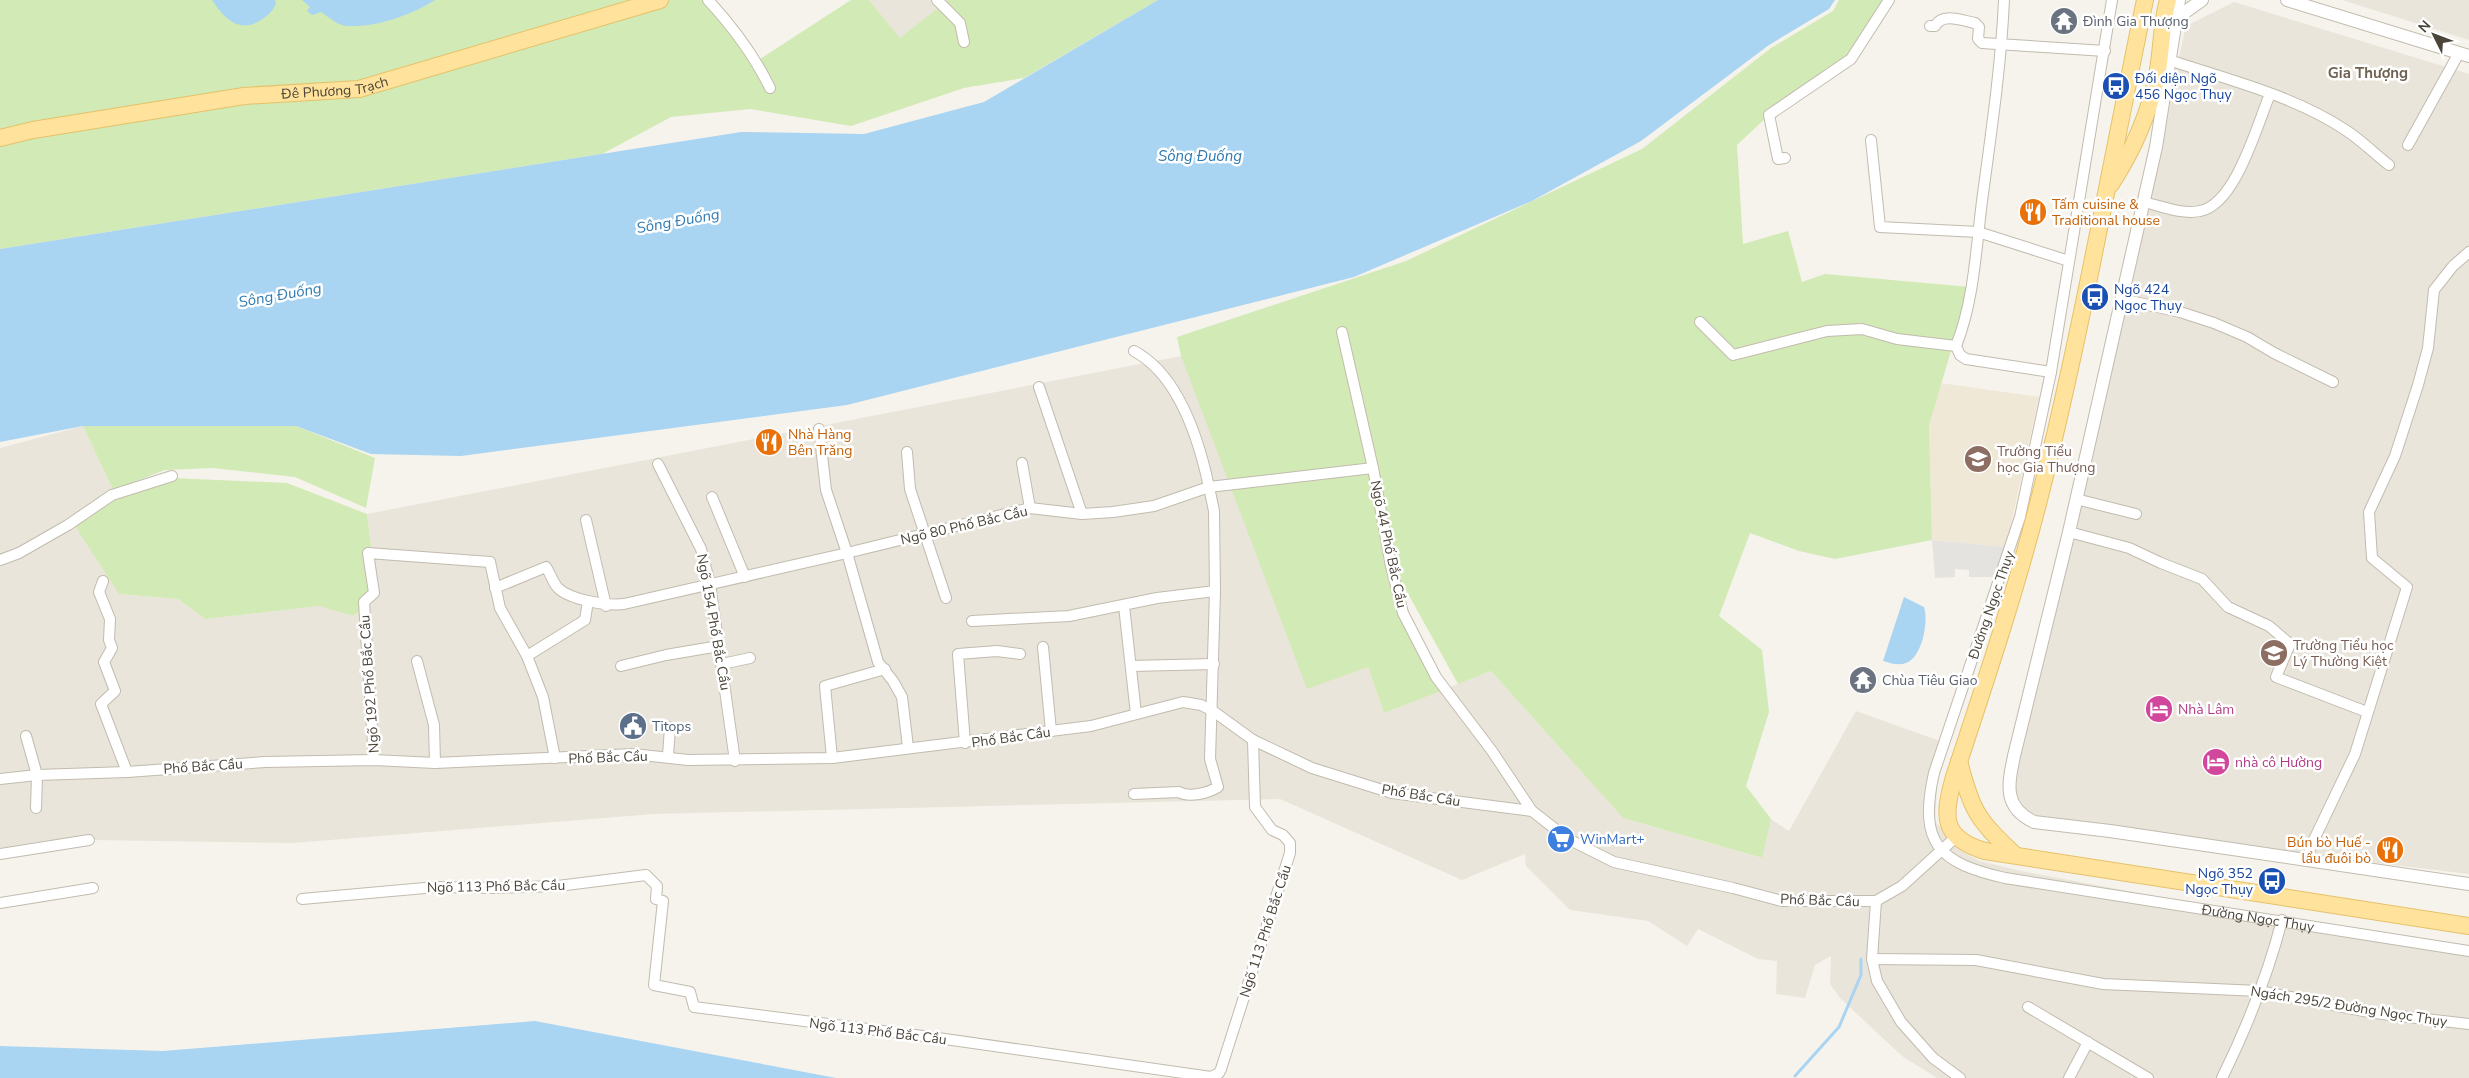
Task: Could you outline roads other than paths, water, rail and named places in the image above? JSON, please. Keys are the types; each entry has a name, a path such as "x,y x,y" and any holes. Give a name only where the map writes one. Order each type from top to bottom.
{"main road":[{"name":"Đê Phương Trạch","path":"0,138 33,130 244,96 359,89 660,0"},
{"name":"Đường Ngọc Thụy","path":"2144,0 2056,428 2020,570 1949,793 1946,812 1950,829 1956,837 1973,848 2469,926"},
{"path":"2106,192 2124,164 2136,138 2153,90 2168,0"},
{"path":"1959,760 1968,796 1979,819 2015,855"}],"street":[{"path":"708,0 728,21 757,61 770,88"},
{"path":"937,0 960,23 964,42"},
{"path":"1784,158 1778,159 1769,115 1851,59 1889,0"},
{"path":"2004,0 2002,44 1978,232 1965,322 1956,346 1960,355 1966,359 2051,372"},
{"name":"Đường Ngọc Thụy","path":"2112,0 2051,372 2020,517 1934,774 1928,818 1931,832 1940,849 1950,858 1966,867 2005,878 2282,920 2469,951"},
{"path":"2179,0 2164,111 2069,532 2008,783 2011,800 2016,810 2034,822 2469,884"},
{"path":"2178,17 2202,0"},
{"path":"2287,0 2464,55 2408,145"},
{"path":"1930,26 1935,26 1946,18 1975,23 1979,27 1978,39 1982,43 2105,51"},
{"path":"2170,60 2270,94 2307,109 2347,131 2389,165"},
{"path":"2144,202 2183,212 2201,211 2219,202 2226,195 2238,175 2270,94"},
{"path":"1871,140 1880,226 1978,232 2069,261"},
{"path":"2308,860 2310,848 2355,754 2407,587 2372,558 2369,512 2395,456 2418,385 2428,348 2434,290 2453,266 2469,252"},
{"path":"2121,299 2180,312 2214,323 2247,336 2274,353 2333,382"},
{"path":"1700,322 1733,356 1828,331 1862,329 1897,339 1956,346"},
{"name":"Ngõ 44 Phố Bắc Cầu","path":"1342,332 1373,468 1391,566 1404,613 1436,677 1492,751 1532,811"},
{"path":"1134,351 1147,357 1168,382 1190,421 1202,454 1214,511 1214,664 1210,759 1218,787 1198,794 1184,795 1179,792 1134,794"},
{"path":"1039,387 1082,514"},
{"path":"819,430 826,490 847,553 878,662 885,669 902,698 908,747"},
{"path":"906,452 910,489 946,598"},
{"path":"1022,463 1030,508"},
{"name":"Ngõ 154 Phố Bắc Cầu","path":"658,464 701,548 710,584 735,761"},
{"name":"Ngõ 80 Phố Bắc Cầu","path":"495,588 546,567 559,589 606,606 624,604 847,553 1030,508 1082,514 1113,512 1154,506 1209,487 1373,468"},
{"path":"0,560 20,553 112,495 172,476"},
{"path":"712,497 745,577"},
{"path":"2076,499 2136,514"},
{"path":"586,520 606,606"},
{"path":"2069,532 2129,548 2206,581 2228,607 2269,626 2290,644 2276,677 2367,712"},
{"name":"Ngõ 192 Phố Bắc Cầu","path":"374,760 364,602 374,593 368,553 490,562 495,588"},
{"path":"103,581 98,592 110,620 112,648 104,662 115,691 101,704 127,772"},
{"path":"495,588 500,608 527,656 543,698 555,758"},
{"path":"972,621 1069,616 1156,598 1215,591"},
{"path":"527,656 585,620 588,601"},
{"path":"1124,606 1136,714"},
{"path":"621,666 666,655 719,646"},
{"path":"1043,647 1051,731"},
{"path":"965,743 958,654 997,651 1020,654"},
{"path":"722,664 750,658"},
{"path":"417,661 434,725 435,763"},
{"path":"1131,666 1214,664"},
{"path":"832,758 825,686 885,669"},
{"name":"Phố Bắc Cầu","path":"0,779 37,775 127,772 265,762 374,760 435,763 633,754 668,756 688,760 735,761 832,758 908,747 965,743 1091,726 1182,702 1201,705 1213,711 1253,740 1312,768 1392,793 1532,811 1568,839 1614,862 1733,888 1782,901 1876,901 1902,886 1940,849 1956,837"},
{"path":"668,756 670,727"},
{"path":"26,736 37,775 36,808"},
{"name":"Ngõ 113 Phố Bắc Cầu","path":"302,899 436,887 558,886 646,875 657,886 656,899 662,902 654,985 690,992 694,1007 931,1037 1211,1077 1219,1073 1290,853 1290,843 1283,835 1272,830 1255,807 1253,740"},
{"path":"0,854 89,840"},
{"path":"0,903 93,888"},
{"path":"1876,901 1872,960 1877,981 1901,1022 1932,1058 1960,1078"},
{"path":"2222,1078 2240,1042 2272,960 2282,920"},
{"name":"Ngách 295/2 Đường Ngọc Thụy","path":"1872,960 1976,960 2103,984 2259,991 2374,1012 2469,1024"},
{"path":"2028,1007 2148,1078"},
{"path":"2069,1078 2088,1042"}],"water":[{"path":"212,0 275,0 276,3 271,12 264,18 256,23 241,25 234,23 222,14"},
{"path":"302,0 435,0 416,11 394,19 360,26 345,26 321,12 312,15 307,11 310,7"},
{"name":"Sông Đuống","path":"1158,0 1835,0 1829,9 1769,45 1641,141 1532,201 1354,277 847,405 461,456 371,454 296,426 83,426 0,442 0,249 741,132 864,134 984,102"},
{"path":"1904,597 1924,607 1925,630 1920,647 1912,660 1903,664 1894,664 1883,661"},
{"path":"535,1021 836,1078 0,1078 0,1046 163,1051"}],"waterway":[{"path":"1795,1076 1839,1027 1861,975 1861,959"}],"place":[{"name":"Đình Gia Thượng","path":"2064,21"},
{"name":"Đối diện Ngõ 456 Ngọc Thụy","path":"2116,86"},
{"name":"Tấm cuisine & Traditional house","path":"2033,212"},
{"name":"Ngõ 424 Ngọc Thụy","path":"2095,297"},
{"name":"Nhà Hàng Bên Trăng","path":"769,442"},
{"name":"Trường Tiểu học Gia Thượng","path":"1978,459"},
{"name":"Trường Tiểu học Lý Thường Kiệt","path":"2274,653"},
{"name":"Chùa Tiêu Giao","path":"1863,680"},
{"name":"Nhà Lâm","path":"2159,709"},
{"name":"Titops","path":"633,726"},
{"name":"nhà cô Hường","path":"2216,762"},
{"name":"WinMart+","path":"1561,839"},
{"name":"Bún bò Huế - lẩu đuôi bò","path":"2390,850"},
{"name":"Ngõ 352 Ngọc Thụy","path":"2272,881"}],"district":[{"name":"Gia Thượng","path":"2368,73"}]}
